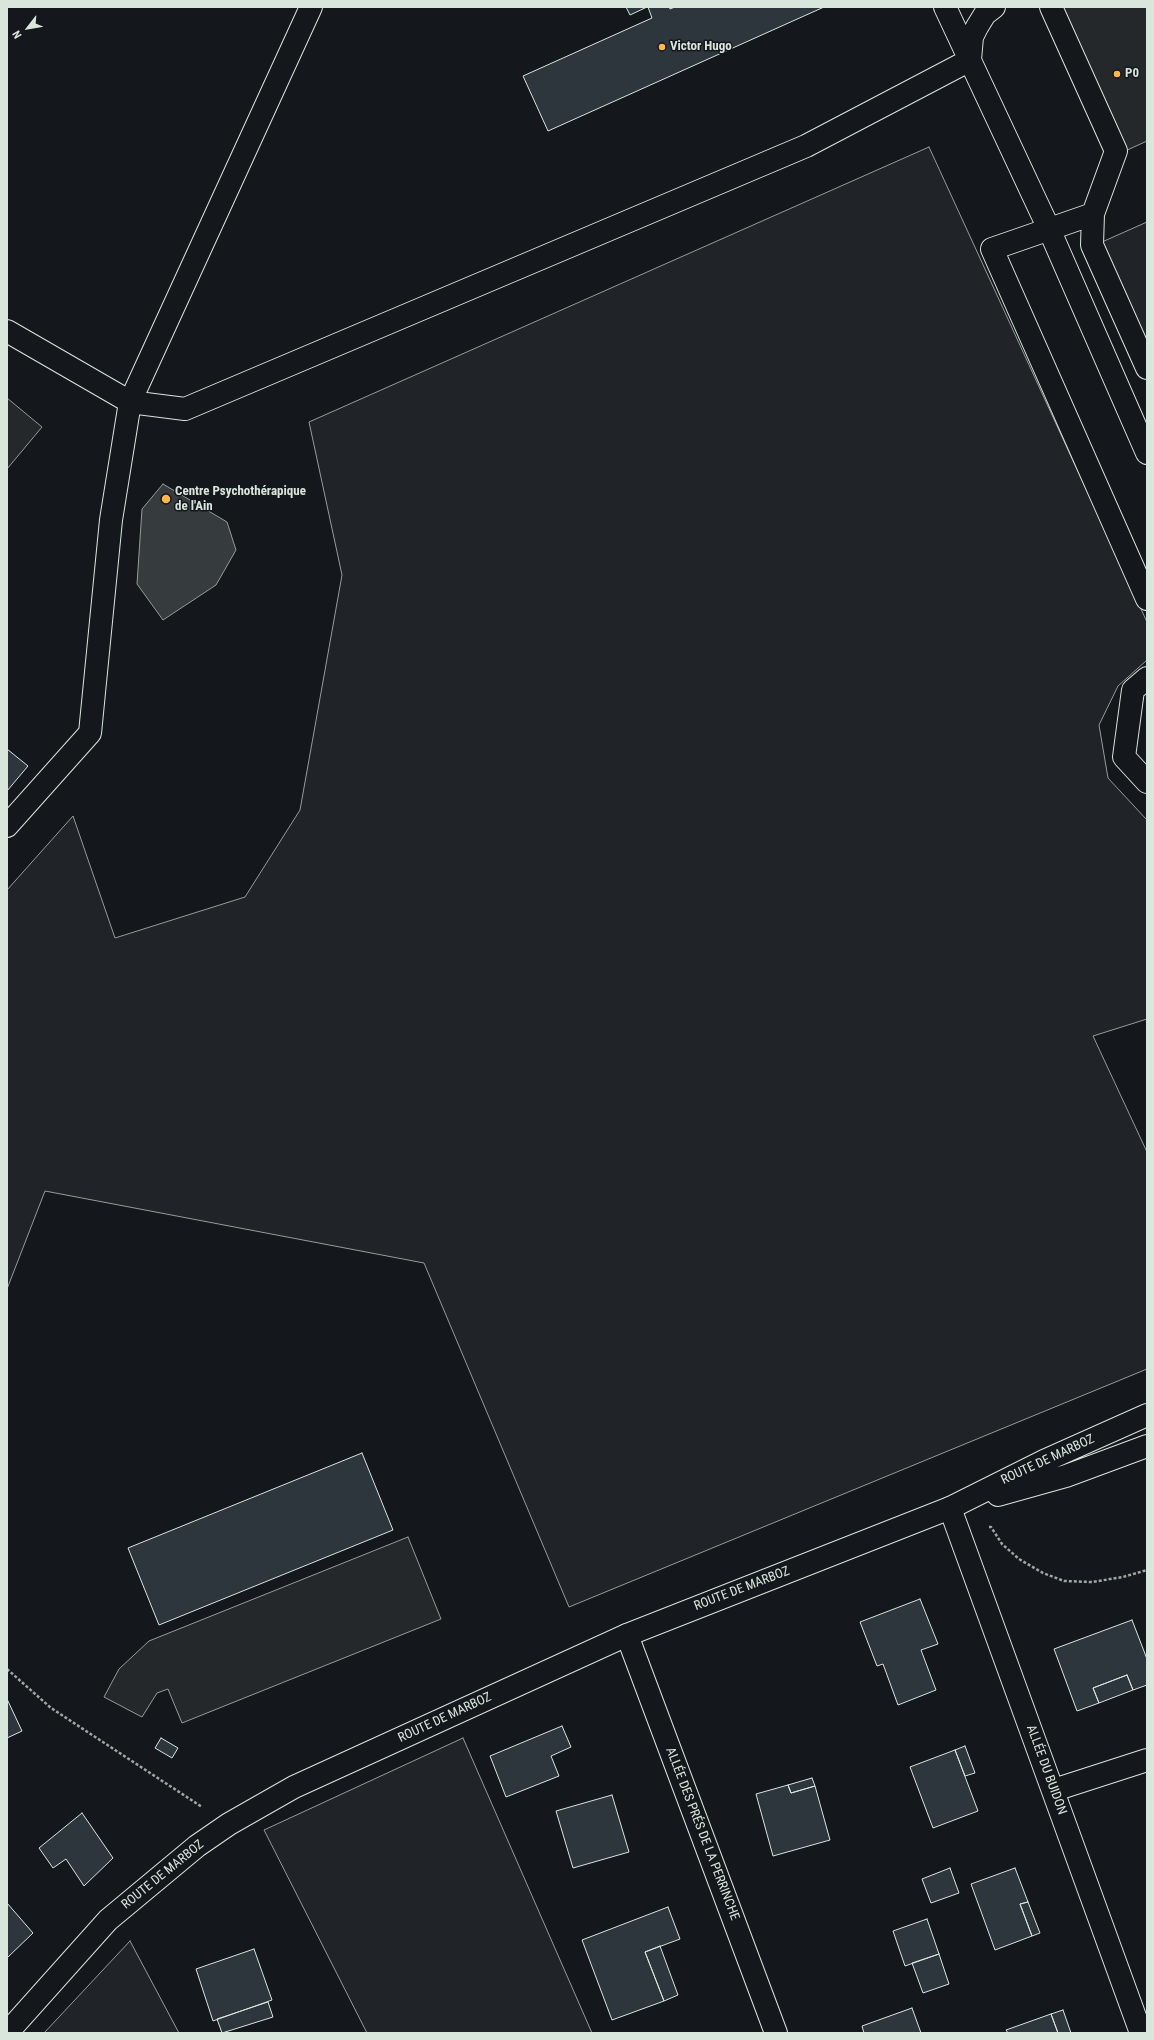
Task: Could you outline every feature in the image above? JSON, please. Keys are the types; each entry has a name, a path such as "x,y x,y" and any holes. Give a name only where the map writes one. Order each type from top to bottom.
{"street":[{"path":"7,826 90,733 111,520 130,402 311,7"},
{"path":"945,7 1049,229 1147,453"},
{"path":"970,60 970,48 974,32 985,14 994,7"},
{"path":"1051,7 1116,151 1093,214 1092,245 1147,368"},
{"path":"7,331 130,402 185,409 806,146 970,60"},
{"path":"1093,214 992,249 1147,599"},
{"path":"1147,678 1133,690 1124,757 1147,782"},
{"name":"ROUTE DE MARBOZ","path":"7,2033 108,1920 197,1846 229,1824 294,1787 627,1635 950,1508 1044,1461 1147,1415"},
{"name":"ROUTE DE MARBOZ","path":"950,1508 1066,1476 1147,1446"},
{"name":"ALLÉE DU BUIDON","path":"950,1508 1054,1790 1141,2033"},
{"name":"ALLÉE DES PRÉS DE LA PERRINCHE","path":"627,1635 776,2033"},
{"path":"1054,1790 1147,1760"}],"path":[{"path":"958,1529 991,1527 1002,1544 1019,1559 1043,1573 1064,1581 1092,1582 1123,1577 1147,1570"},
{"path":"7,1669 51,1708 229,1824"}],"shaded area":[{"name":"P0","path":"1055,7 1147,7 1147,141 1123,152"},
{"path":"929,147 1147,622 1147,660 1118,686 1099,725 1108,778 1147,820 1147,1019 1093,1036 1147,1152 1147,1369 569,1607 424,1263 45,1191 7,1289 7,890 73,816 115,938 245,897 300,810 342,575 309,422"},
{"path":"1147,222 1147,343 1102,242"},
{"path":"7,398 42,427 7,469"},
{"path":"163,484 227,522 236,550 216,585 163,620 137,584 142,509"},
{"path":"408,1537 441,1619 182,1723 168,1689 157,1693 142,1717 104,1697 119,1669 149,1641"},
{"path":"463,1738 592,2033 367,2033 264,1830"},
{"path":"130,1941 179,2033 44,2033"}],"building":[{"path":"626,7 647,7 630,15"},
{"name":"Victor Hugo","path":"648,7 669,7 670,9 675,7 824,7 548,131 523,76 652,18"},
{"path":"7,749 28,766 7,791"},
{"path":"362,1453 393,1530 159,1625 128,1548"},
{"path":"920,1599 938,1644 921,1650 936,1690 898,1705 883,1664 877,1666 860,1622"},
{"path":"1132,1620 1147,1659 1147,1685 1133,1690 1127,1675 1093,1688 1099,1703 1077,1711 1054,1649"},
{"path":"1127,1675 1133,1690 1099,1703 1093,1688"},
{"path":"7,1699 22,1731 7,1738"},
{"path":"562,1726 571,1747 551,1756 559,1776 506,1797 490,1756"},
{"path":"161,1738 178,1748 172,1758 155,1748"},
{"path":"965,1746 975,1773 965,1776 955,1750"},
{"path":"955,1750 978,1811 933,1828 910,1767"},
{"path":"812,1778 815,1786 791,1793 788,1785"},
{"path":"788,1785 791,1793 815,1786 830,1840 773,1856 756,1794"},
{"path":"612,1795 629,1852 573,1868 556,1811"},
{"path":"82,1813 113,1858 84,1886 66,1859 53,1868 39,1848"},
{"path":"950,1868 959,1893 931,1903 922,1879"},
{"path":"1015,1868 1028,1902 1020,1904 1032,1936 995,1950 971,1884"},
{"path":"1028,1902 1040,1933 1032,1936 1020,1904"},
{"path":"7,1903 33,1933 7,1958"},
{"path":"668,1907 680,1939 645,1952 664,2001 612,2020 582,1940"},
{"path":"927,1919 939,1954 905,1966 893,1931"},
{"path":"660,1946 678,1995 664,2001 645,1952"},
{"path":"254,1949 272,2000 213,2021 196,1969"},
{"path":"939,1954 949,1984 923,1993 912,1963"},
{"path":"268,2002 273,2017 222,2033 217,2019"},
{"path":"912,2008 921,2033 864,2033 862,2026"},
{"path":"1063,2010 1071,2033 1058,2033 1051,2014"},
{"path":"1051,2014 1058,2033 1008,2033 1006,2030"}],"place":[{"name":"Victor Hugo","path":"662,47"},
{"name":"P0","path":"1117,74"},
{"name":"Centre Psychothérapique de l'Ain","path":"166,499"}]}
